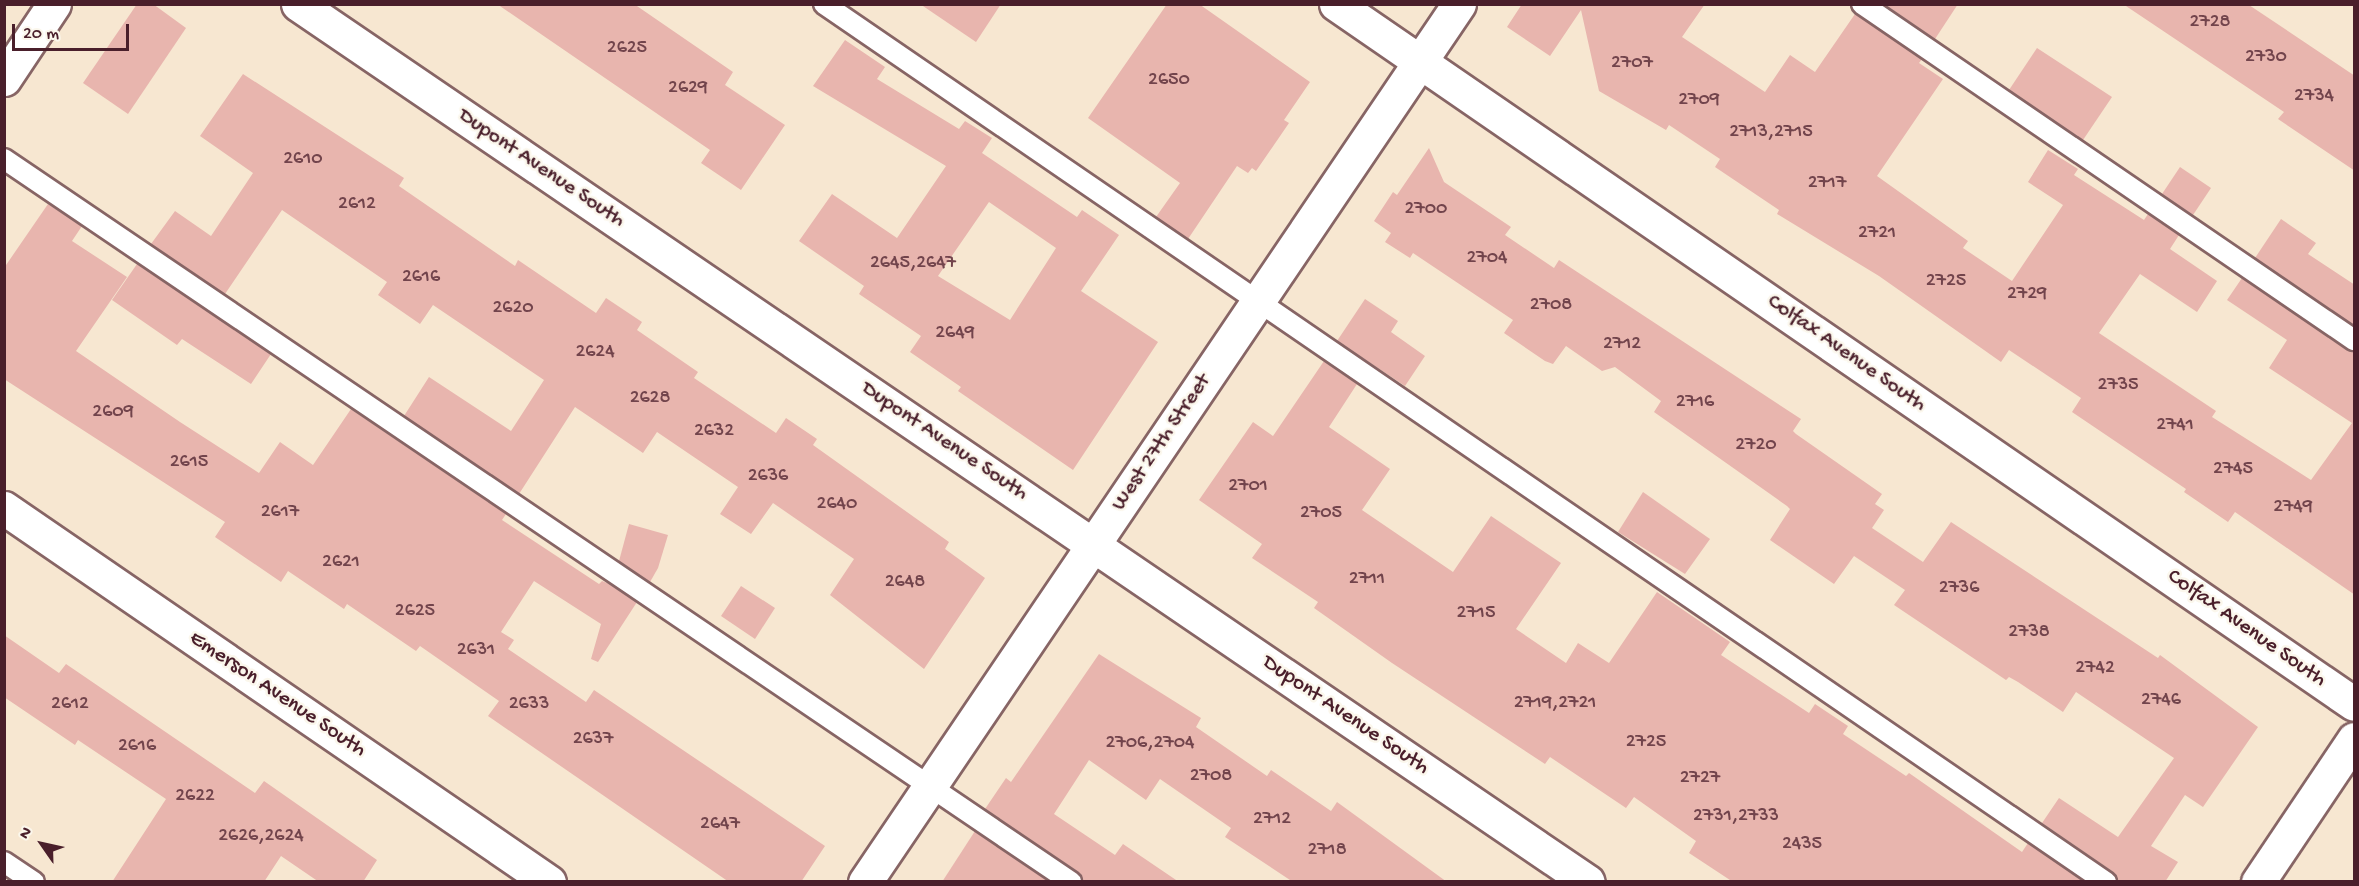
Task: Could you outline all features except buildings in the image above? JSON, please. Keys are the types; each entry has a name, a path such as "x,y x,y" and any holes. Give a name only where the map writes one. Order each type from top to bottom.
{"street":[{"path":"4,79 54,4"},
{"name":"Dupont Avenue South","path":"298,4 1588,882"},
{"name":"Colfax Avenue South","path":"1336,4 2355,704"},
{"name":"West 27th Street","path":"865,882 1459,4"},
{"name":"Emerson Avenue South","path":"4,508 549,882"},
{"path":"2258,882 2355,739"}],"lane":[{"path":"824,4 2106,882"},
{"path":"1862,4 2355,340"},
{"path":"4,159 1071,882"},
{"path":"4,862 34,882"}]}
